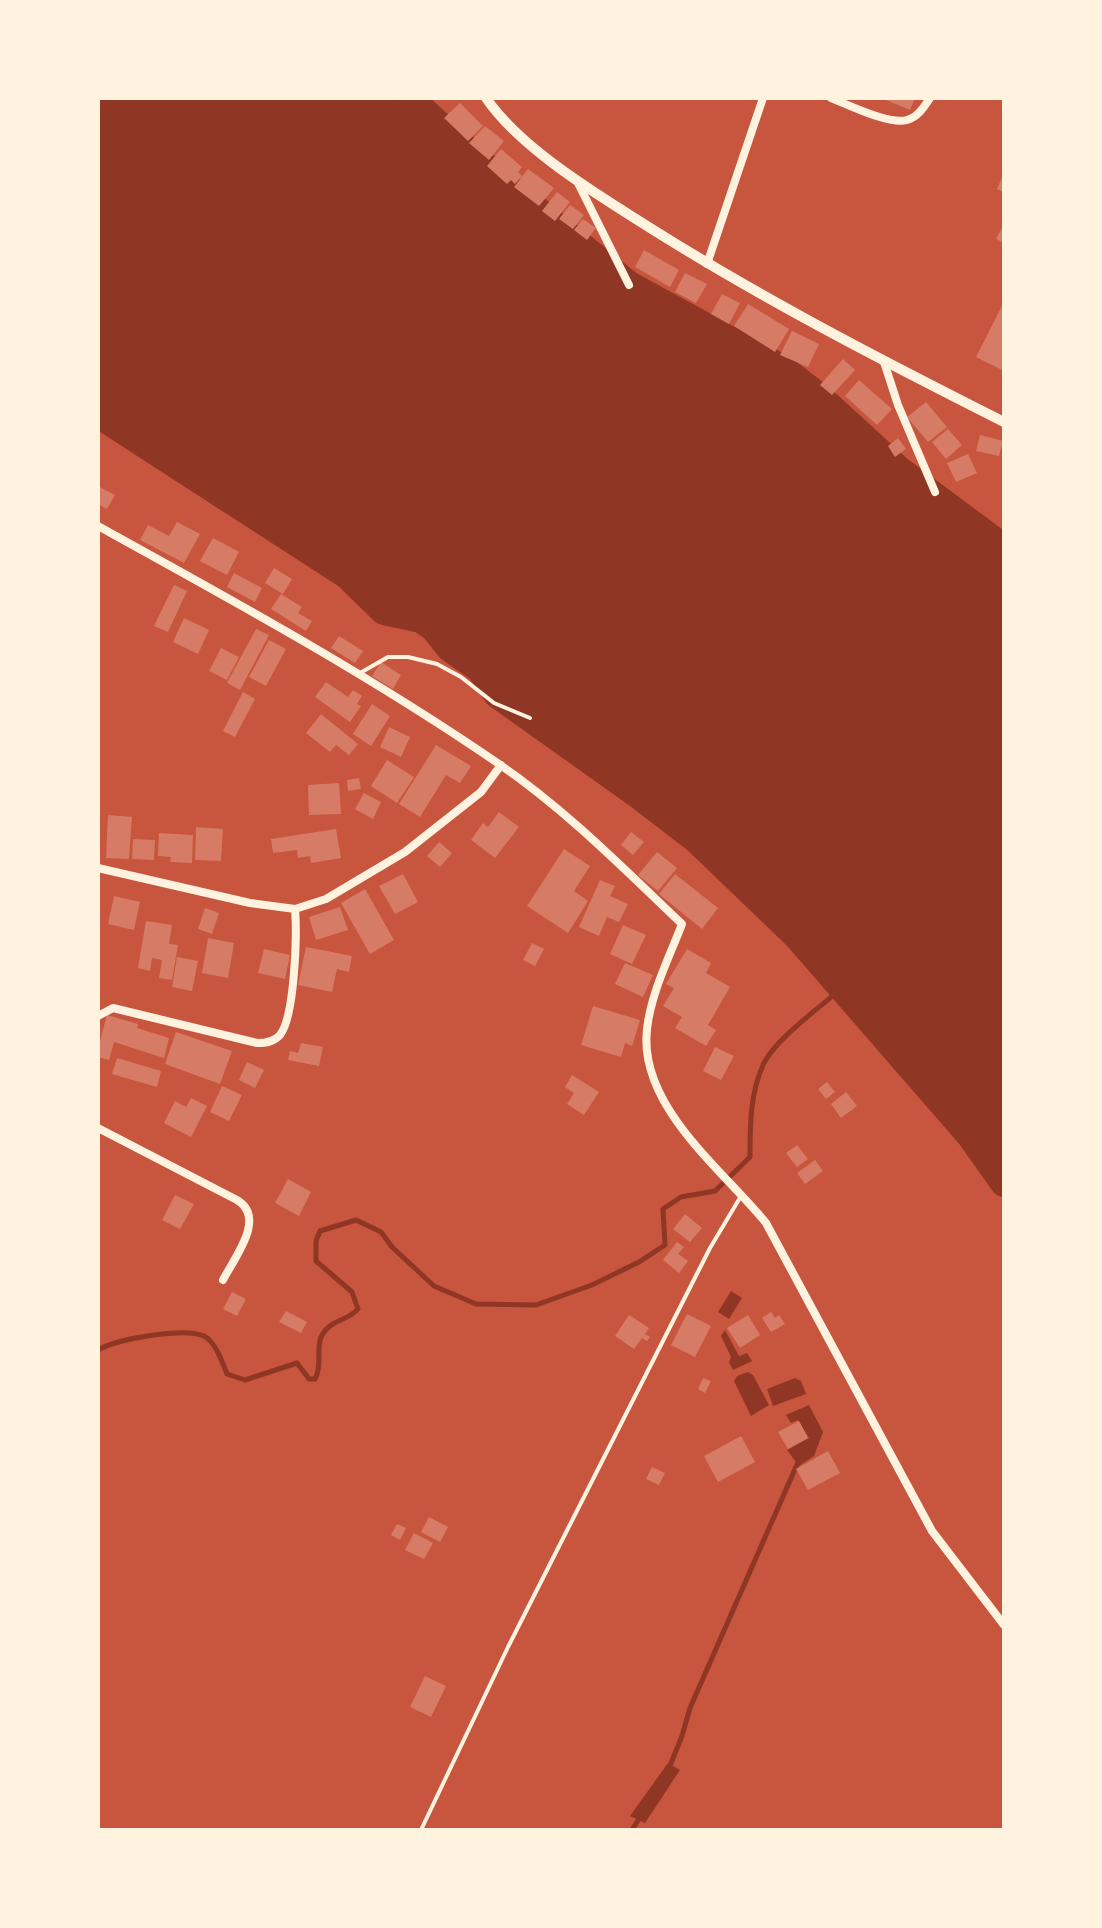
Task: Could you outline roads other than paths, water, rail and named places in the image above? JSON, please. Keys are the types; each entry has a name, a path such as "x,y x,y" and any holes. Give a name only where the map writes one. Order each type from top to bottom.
{"street":[{"path":"486,98 499,117 578,182 707,264 884,362 1004,422"},
{"path":"707,264 763,98"},
{"path":"831,98 890,120 906,120 919,113 930,98"},
{"path":"578,182 629,285"},
{"path":"884,362 898,405 935,492"},
{"path":"98,526 276,624 501,765 584,830 682,924 653,998 647,1031 647,1062 664,1100 691,1140 766,1223 932,1531 1004,1625"},
{"path":"98,868 250,903 295,909 326,899 405,852 481,792 501,765"},
{"path":"98,1016 113,1008 257,1043 271,1042 283,1029 294,974 297,944 295,909"},
{"path":"98,1128 247,1208 251,1225 223,1280"}],"lane":[{"path":"358,674 388,657 408,657 437,664 461,677 494,703 530,718"},
{"path":"421,1830 508,1647 666,1333 710,1248 743,1194"}],"waterway":[{"path":"409,98 500,180 629,285 783,369 817,395 899,470 1004,548"},
{"path":"98,414 347,575 384,611 421,619 434,628 450,648 480,669 497,694 697,840 798,937 970,1135 1004,1183"},
{"path":"98,1350 151,1336 195,1334 204,1336 212,1343 227,1374 245,1380 297,1363 309,1379 315,1379 322,1335 330,1326 358,1309 352,1292 316,1261 316,1241 320,1231 356,1220 381,1232 392,1247 434,1286 476,1304 536,1305 592,1285 639,1262 665,1245 663,1209 681,1197 715,1191 750,1157 753,1097 764,1063 790,1032 846,984"},
{"path":"669,1768 690,1708 799,1460"},
{"path":"632,1830 642,1814"}]}
